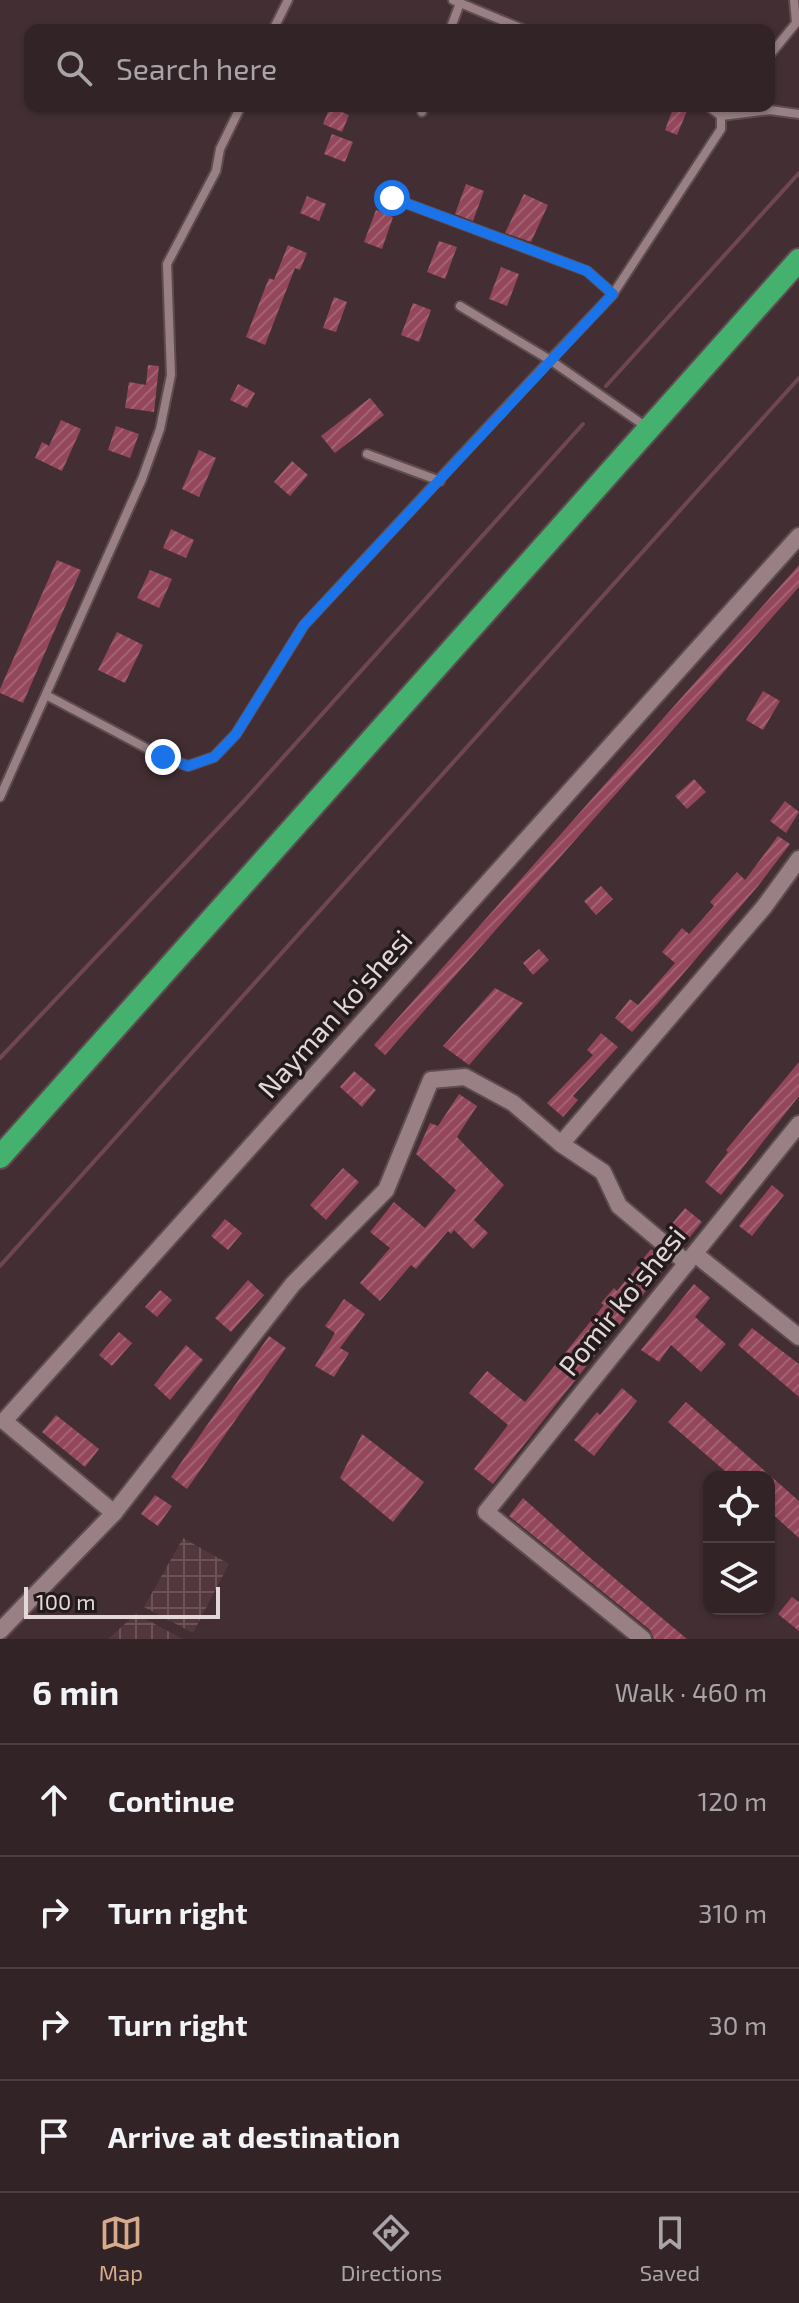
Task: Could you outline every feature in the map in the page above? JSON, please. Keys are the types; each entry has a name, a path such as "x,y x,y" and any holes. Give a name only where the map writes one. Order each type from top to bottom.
{"highway":[{"path":"0,1157 799,260"}],"street":[{"name":"Nayman ko'shesi","path":"114,1513 4,1421 799,536"},
{"path":"561,1144 764,907 799,859"},
{"path":"0,1631 114,1513 293,1284 386,1190 431,1080 465,1077 513,1103 561,1144 603,1172 619,1206 799,1337"},
{"name":"Pomir ko'shesi","path":"643,1639 486,1512 799,1124"}],"lane":[{"path":"276,24 288,0"},
{"path":"775,49 796,23 794,0"},
{"path":"451,24 457,1 511,24"},
{"path":"775,111 799,114"},
{"path":"0,797 142,479 160,429 171,375 167,264 216,171 220,149 238,112"},
{"path":"716,112 721,116 754,112"},
{"path":"46,695 163,757 188,766 214,757 236,734 304,625 613,294 721,129 721,116 724,112"},
{"path":"392,198 587,271 613,294"},
{"path":"460,306 550,360 649,428"},
{"path":"367,454 440,481"}],"shaded area":[{"path":"183,1538 229,1564 193,1633 144,1607"},
{"path":"136,1614 183,1639 108,1639"}],"building":[{"path":"328,112 349,115 342,132 323,124"},
{"path":"672,112 687,112 677,135 665,130"},
{"path":"332,134 353,142 345,162 324,154"},
{"path":"466,184 484,191 473,221 455,214"},
{"path":"524,194 548,205 531,242 505,233"},
{"path":"307,196 326,204 319,221 300,213"},
{"path":"376,210 393,217 382,249 364,242"},
{"path":"439,241 457,247 445,279 427,272"},
{"path":"288,245 307,253 300,270 295,268 265,345 246,337 269,278 274,280"},
{"path":"501,267 519,274 507,306 489,299"},
{"path":"334,297 347,302 336,332 323,328"},
{"path":"413,303 431,310 419,342 401,335"},
{"path":"148,365 159,366 154,412 125,408 129,382 146,385"},
{"path":"238,384 255,393 247,408 230,400"},
{"path":"370,398 384,415 335,453 321,436"},
{"path":"61,420 81,429 62,471 35,458 42,442 49,446"},
{"path":"116,426 139,434 130,458 108,450"},
{"path":"199,450 216,458 199,497 182,489"},
{"path":"292,461 308,475 290,496 274,482"},
{"path":"171,529 194,540 186,558 163,548"},
{"path":"57,560 81,570 23,703 0,693 0,689"},
{"path":"799,565 799,587 385,1055 374,1045"},
{"path":"150,570 172,579 159,608 137,598"},
{"path":"117,632 143,645 125,683 98,670"},
{"path":"763,691 780,701 763,730 746,720"},
{"path":"694,779 706,792 687,809 675,796"},
{"path":"785,801 799,812 786,833 770,821"},
{"path":"778,836 790,844 758,886 632,1032 615,1018 630,999 638,1005 675,963 662,952 682,928 689,934 714,906 710,902 737,872 745,880"},
{"path":"601,886 613,899 596,915 584,901"},
{"path":"539,949 549,960 533,975 523,963"},
{"path":"495,988 523,1003 469,1065 443,1046"},
{"path":"601,1033 618,1047 573,1096 578,1100 563,1117 547,1103 593,1055 587,1050"},
{"path":"799,1062 799,1096 721,1195 705,1182 728,1152 726,1150"},
{"path":"354,1071 376,1090 362,1107 340,1087"},
{"path":"459,1094 477,1106 457,1137 504,1185 474,1220 488,1233 473,1249 454,1230 451,1234 448,1231 416,1269 411,1265 380,1301 360,1283 390,1248 370,1232 394,1202 425,1228 456,1190 416,1154 430,1123 438,1126"},
{"path":"343,1168 359,1182 326,1220 310,1205"},
{"path":"772,1185 784,1195 752,1236 739,1226"},
{"path":"685,1208 702,1222 688,1239 671,1225"},
{"path":"225,1219 242,1233 228,1250 211,1236"},
{"path":"651,1249 668,1263 493,1484 474,1469 508,1425 469,1393 487,1371 525,1402 604,1305 601,1303 614,1288 617,1291"},
{"path":"248,1280 264,1295 231,1332 215,1318"},
{"path":"694,1284 710,1298 695,1317 726,1344 701,1372 671,1345 659,1362 641,1350"},
{"path":"160,1290 172,1300 157,1317 145,1307"},
{"path":"344,1299 365,1314 340,1348 349,1353 334,1377 315,1366 335,1333 325,1326"},
{"path":"752,1328 799,1364 799,1397 738,1345"},
{"path":"119,1332 132,1343 112,1366 99,1355"},
{"path":"269,1336 286,1348 187,1489 171,1477"},
{"path":"186,1345 203,1360 170,1400 154,1385"},
{"path":"622,1388 637,1401 594,1456 574,1440"},
{"path":"686,1402 765,1471 725,1471 668,1422"},
{"path":"56,1415 99,1449 85,1467 42,1432"},
{"path":"362,1434 424,1482 393,1522 340,1478"},
{"path":"775,1480 799,1501 799,1538 775,1516"},
{"path":"155,1495 172,1506 158,1526 141,1514"},
{"path":"523,1498 687,1639 654,1639 650,1630 509,1516"},
{"path":"792,1597 799,1602 799,1631 778,1614"}],"waterway":[{"path":"606,386 799,173"},
{"path":"0,1266 799,378"},
{"path":"0,1058 243,802 583,424"}],"route":[{"path":"163,757 188,766 214,757 236,734 304,625 613,294 587,271 392,198"}]}
